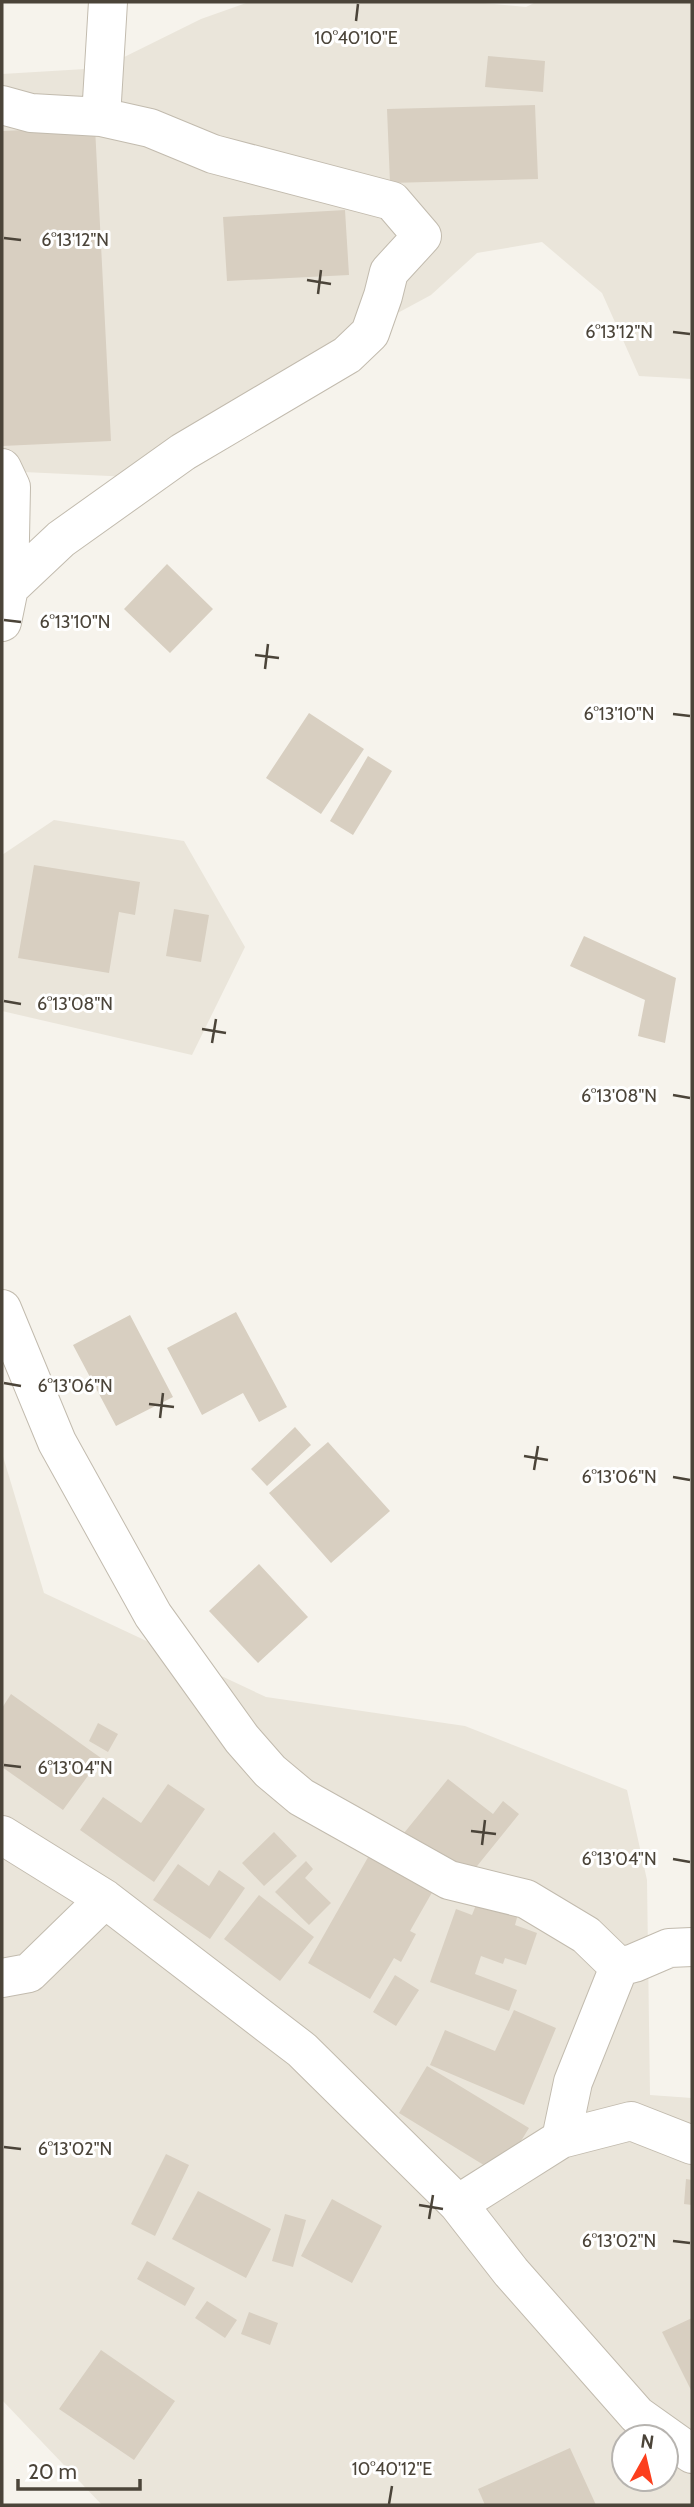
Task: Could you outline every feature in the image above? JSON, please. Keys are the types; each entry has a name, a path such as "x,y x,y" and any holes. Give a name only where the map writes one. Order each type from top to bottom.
{"street":[{"path":"102,117 108,2"},
{"path":"2,105 31,113 102,117 150,128 213,154 392,201 422,236 388,272 370,333 347,355 183,452 61,539 5,605"},
{"path":"2,468 11,487 5,605"},
{"path":"2,1309 57,1443 153,1615 242,1739 270,1771 301,1797 449,1880 526,1899 586,1936 619,1967"},
{"path":"2,1835 105,1899 302,2050 458,2204 510,2272 637,2415 692,2454"},
{"path":"2,1978 29,1973 105,1899"},
{"path":"619,1967 669,1948 692,1947"},
{"path":"561,2139 573,2082 619,1967"},
{"path":"458,2204 561,2139 631,2121 692,2145"}],"shaded area":[{"path":"249,2 473,2 526,7 536,2 692,2 692,379 639,376 602,293 542,242 477,253 431,295 303,364 131,477 2,471 2,74 102,68 201,19"},
{"path":"54,820 184,841 245,947 192,1055 2,1011 2,855"},
{"path":"2,1453 44,1593 266,1697 465,1726 627,1790 647,1880 650,2095 692,2098 692,2505 102,2505 2,2400"}],"building":[{"path":"488,56 545,61 543,92 485,87"},
{"path":"535,105 538,179 390,183 387,109"},
{"path":"95,127 111,441 2,446 2,131"},
{"path":"345,210 349,275 227,281 223,217"},
{"path":"167,564 213,609 170,653 124,609"},
{"path":"309,713 364,749 321,814 266,778"},
{"path":"368,756 392,771 353,835 330,821"},
{"path":"34,865 140,882 135,915 119,912 109,973 18,958"},
{"path":"174,909 209,915 201,962 166,956"},
{"path":"584,936 676,978 665,1043 638,1036 645,1000 570,966"},
{"path":"236,1312 287,1407 259,1422 243,1393 202,1415 167,1348"},
{"path":"130,1315 173,1397 116,1426 73,1345"},
{"path":"295,1427 311,1445 267,1486 251,1469"},
{"path":"328,1442 390,1511 331,1563 269,1493"},
{"path":"259,1564 308,1617 258,1663 209,1611"},
{"path":"11,1694 101,1758 63,1810 2,1767 2,1708"},
{"path":"98,1723 118,1734 108,1752 89,1741"},
{"path":"448,1779 493,1814 503,1801 519,1814 465,1881 404,1833"},
{"path":"168,1784 205,1809 154,1882 80,1830 103,1797 141,1823"},
{"path":"274,1832 297,1856 264,1886 242,1863"},
{"path":"371,1852 434,1889 410,1931 416,1934 401,1962 394,1958 370,1999 308,1963"},
{"path":"306,1861 313,1869 305,1878 331,1903 309,1925 275,1892"},
{"path":"178,1864 209,1886 219,1870 245,1888 210,1939 153,1900"},
{"path":"259,1895 314,1937 280,1981 224,1939"},
{"path":"478,1900 518,1914 515,1925 537,1933 526,1965 505,1958 503,1964 481,1956 475,1974 517,1990 509,2011 430,1982 456,1909 472,1915"},
{"path":"395,1975 419,1990 396,2026 373,2012"},
{"path":"514,2010 556,2028 524,2105 430,2065 445,2030 495,2051"},
{"path":"427,2066 529,2128 500,2175 399,2113"},
{"path":"166,2154 189,2165 155,2236 131,2224"},
{"path":"686,2179 692,2180 692,2205 684,2204"},
{"path":"198,2191 271,2229 246,2278 172,2239"},
{"path":"332,2199 382,2226 352,2283 301,2256"},
{"path":"285,2214 306,2220 293,2267 272,2261"},
{"path":"147,2261 195,2288 185,2306 137,2279"},
{"path":"207,2301 237,2320 225,2338 195,2318"},
{"path":"249,2312 278,2323 270,2345 241,2334"},
{"path":"692,2318 692,2392 662,2332"},
{"path":"101,2350 175,2401 134,2460 59,2409"},
{"path":"570,2448 596,2505 485,2505 478,2489"}]}
